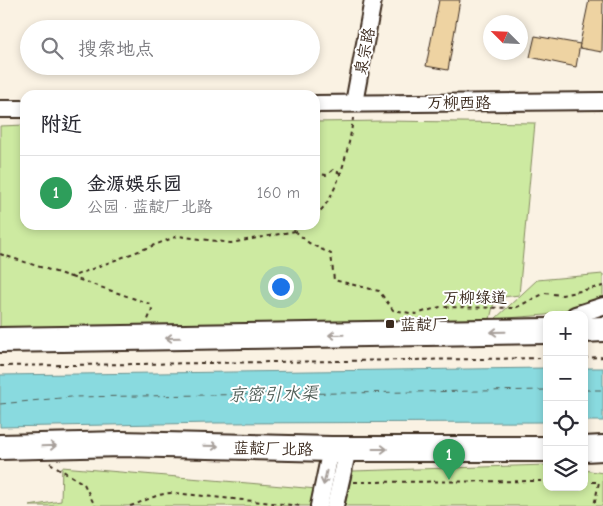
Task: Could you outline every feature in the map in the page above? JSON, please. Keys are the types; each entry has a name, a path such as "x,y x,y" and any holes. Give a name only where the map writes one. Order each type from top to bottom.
{"highway":[{"path":"0,340 540,329"},
{"path":"588,330 603,329"},
{"name":"蓝靛厂北路","path":"0,447 121,444 340,449 543,449"},
{"path":"588,448 603,448"}],"street":[{"name":"泉宗路","path":"354,103 373,0"},
{"name":"万柳西路","path":"320,104 603,101"},
{"path":"0,109 20,109"},
{"path":"587,311 603,306"},
{"path":"335,506 340,482 340,449"},
{"path":"318,506 340,449"}],"path":[{"path":"320,212 340,173 350,144 354,103"},
{"path":"320,174 326,175 333,170 340,173"},
{"path":"71,277 178,236 230,243 298,230"},
{"name":"万柳绿道","path":"295,232 309,243 331,254 334,280 378,291 393,310 416,314 440,307 515,308 546,293 562,295 603,286"},
{"path":"143,249 145,253"},
{"path":"0,254 150,304 152,310 146,324"},
{"path":"588,358 603,357"},
{"path":"0,366 543,358"},
{"path":"46,460 84,484 95,506"},
{"path":"588,482 599,482 603,479"},
{"path":"340,482 543,481"},
{"path":"594,506 599,482"},
{"path":"130,506 144,502 159,493 174,493 302,506"}],"green space":[{"path":"320,122 535,123 519,295 495,298 490,319 0,329 0,126 20,125 20,230 320,230"},
{"path":"603,274 603,300 561,311 543,311 543,315 495,319 537,280"},
{"path":"543,465 543,491 588,491 588,471 603,473 603,506 345,506 353,471"},
{"path":"62,467 317,489 313,506 29,506 61,501"}],"water":[{"name":"京密引水渠","path":"543,368 543,422 213,423 0,427 0,375"},
{"path":"588,368 603,368 603,421 588,421"}],"building":[{"path":"439,0 460,0 448,70 426,66"},
{"path":"589,0 603,0 602,52 579,48"},
{"path":"535,36 580,44 576,67 530,57"}],"ferry route":[{"path":"0,404 71,397 543,390"},
{"path":"588,390 603,390"}],"place":[{"name":"蓝靛厂","path":"390,324"},
{"name":"金源娱乐园","path":"449,480"}]}
